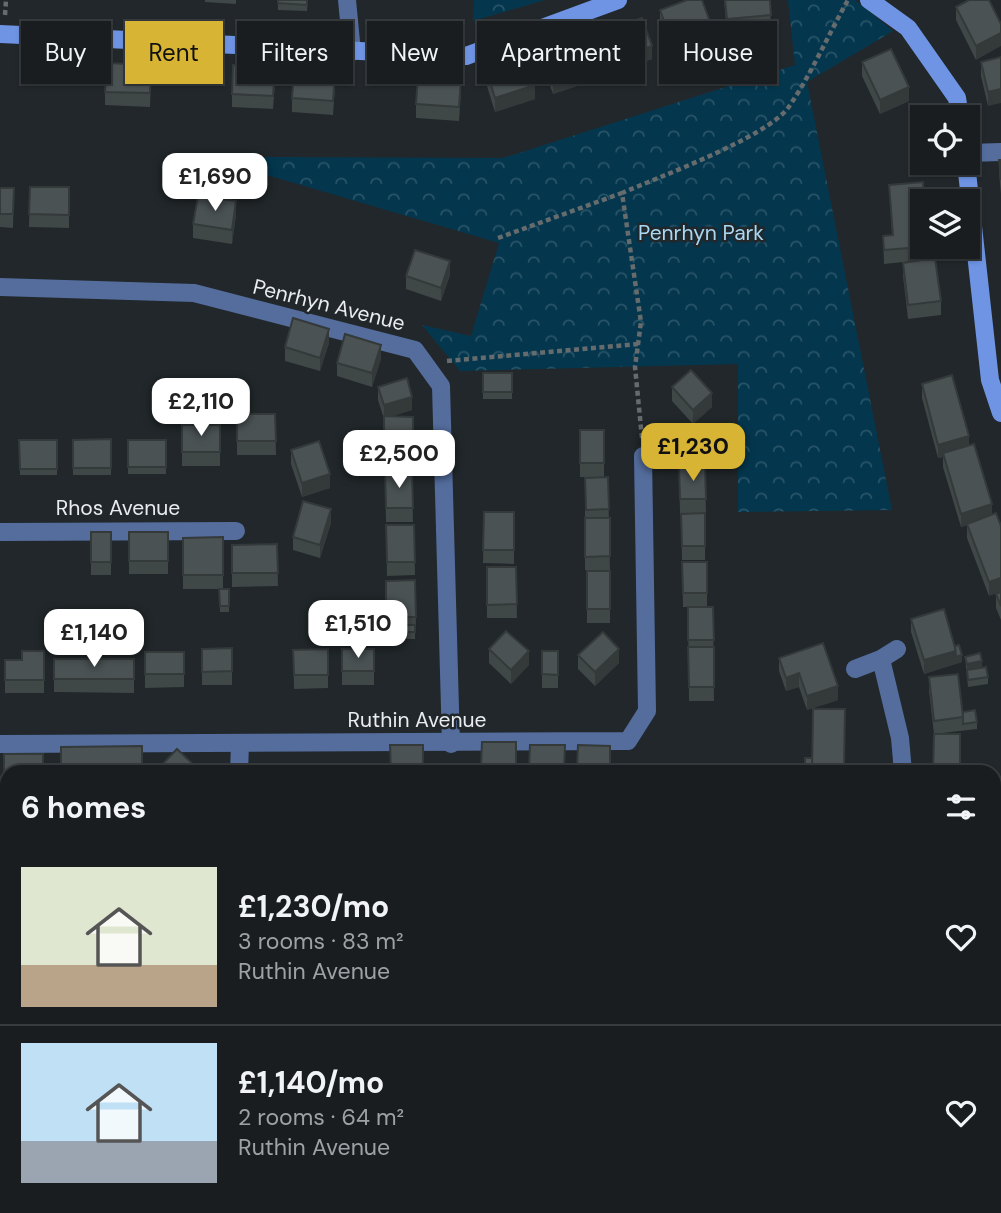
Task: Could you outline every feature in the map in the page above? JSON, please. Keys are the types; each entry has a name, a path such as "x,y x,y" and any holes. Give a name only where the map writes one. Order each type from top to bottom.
{"street":[{"path":"348,0 350,21"},
{"path":"353,52 466,56 618,0"},
{"path":"869,0 908,27 957,97 958,105"},
{"path":"0,34 237,46"},
{"path":"980,153 1001,152"},
{"path":"967,175 990,380 1001,412"},
{"name":"Penrhyn Avenue","path":"0,287 194,293 415,350 441,386 451,744"},
{"name":"Ruthin Avenue","path":"0,744 451,744 628,741 647,711 643,456"},
{"name":"Rhos Avenue","path":"0,532 236,531"},
{"path":"855,669 881,659 897,649"},
{"path":"881,659 900,738 902,765"},
{"path":"239,765 240,744"}],"path":[{"path":"498,238 625,192 712,154 766,126 787,109 848,0"},
{"path":"625,192 622,193 641,322 635,367 643,456"},
{"path":"424,363 638,344"}],"green space":[{"path":"474,0 545,0 473,21"},
{"name":"Penrhyn Park","path":"788,0 855,0 893,31 807,82 892,510 738,512 738,364 460,371 422,325 471,336 499,243 260,173 264,157 503,158 735,84 777,84 777,71 795,65"}],"building":[{"path":"278,0 307,0 307,5 278,3"},
{"path":"687,0 702,0 710,21 664,21 660,10"},
{"path":"725,0 770,0 771,15 727,19"},
{"path":"969,0 989,0 1001,24 1001,33 976,46 956,7"},
{"path":"645,26 652,46 645,48"},
{"path":"891,49 909,87 880,100 862,62"},
{"path":"1001,57 1001,89 988,92 981,62"},
{"path":"111,63 125,64 125,84 150,84 150,93 105,92 106,84 111,84"},
{"path":"233,65 237,65 237,84 274,84 273,96 232,94"},
{"path":"293,84 334,84 333,101 292,98"},
{"path":"417,84 461,84 459,107 416,104"},
{"path":"491,84 535,84 535,85 495,98"},
{"path":"923,182 923,189 910,189 910,248 884,250 883,236 893,235 889,185"},
{"path":"30,187 69,187 69,215 29,214"},
{"path":"0,188 14,188 13,214 0,214"},
{"path":"198,196 236,201 232,230 193,224"},
{"path":"415,250 450,261 441,288 406,276"},
{"path":"935,259 941,301 908,305 903,263"},
{"path":"293,318 329,329 320,358 285,347"},
{"path":"345,334 381,345 372,373 337,363"},
{"path":"691,370 712,393 693,410 672,387"},
{"path":"483,373 512,373 512,392 483,392"},
{"path":"952,375 969,436 938,445 922,384"},
{"path":"407,378 412,397 384,405 378,387"},
{"path":"237,414 275,414 276,441 237,441"},
{"path":"384,416 413,417 413,455 384,454"},
{"path":"182,425 220,425 220,452 182,452"},
{"path":"580,430 604,430 604,463 580,463"},
{"path":"111,439 111,468 73,468 73,440"},
{"path":"19,440 57,440 57,469 20,469"},
{"path":"128,440 166,440 166,467 128,467"},
{"path":"319,441 330,474 302,483 291,450"},
{"path":"974,444 992,504 961,514 943,453"},
{"path":"705,467 706,499 680,499 679,468"},
{"path":"385,471 412,471 413,508 386,508"},
{"path":"608,477 609,509 586,510 585,478"},
{"path":"303,501 331,509 320,545 293,537"},
{"path":"484,512 514,512 514,550 483,550"},
{"path":"705,513 705,546 682,546 681,514"},
{"path":"996,513 1001,526 1001,578 989,582 967,524"},
{"path":"585,518 610,518 610,556 585,557"},
{"path":"386,525 414,525 415,562 387,562"},
{"path":"91,532 111,532 111,562 91,562"},
{"path":"129,532 168,532 168,561 129,561"},
{"path":"223,537 223,575 183,575 183,538"},
{"path":"277,544 278,573 232,573 232,545"},
{"path":"682,562 707,562 707,593 683,593"},
{"path":"487,567 516,567 517,604 487,605"},
{"path":"587,571 610,571 610,609 587,609"},
{"path":"415,580 416,617 386,617 386,581"},
{"path":"219,589 229,589 229,606 220,606"},
{"path":"1001,592 1001,606 996,594"},
{"path":"688,607 713,607 714,640 688,640"},
{"path":"944,609 956,651 924,660 911,619"},
{"path":"397,625 415,625 415,632 397,632"},
{"path":"506,631 529,651 511,670 489,649"},
{"path":"603,632 619,649 595,672 578,655"},
{"path":"823,643 838,686 807,696 799,673 786,678 779,658"},
{"path":"959,645 962,655 956,657 955,646"},
{"path":"688,647 714,647 714,687 689,687"},
{"path":"232,648 232,671 202,672 202,649"},
{"path":"328,649 328,675 294,675 293,650"},
{"path":"342,649 374,649 374,671 342,671"},
{"path":"22,651 44,651 44,680 5,680 5,660 22,660"},
{"path":"542,651 558,651 558,675 542,674"},
{"path":"145,652 184,652 184,674 145,674"},
{"path":"980,653 982,661 967,664 965,657"},
{"path":"54,659 134,659 134,679 54,679"},
{"path":"986,667 988,677 968,680 967,670"},
{"path":"958,674 963,717 934,721 929,677"},
{"path":"813,709 845,709 844,765 812,765"},
{"path":"975,710 977,722 963,724 963,712"},
{"path":"934,734 960,734 960,765 933,765"},
{"path":"482,742 516,742 516,765 481,765"},
{"path":"390,745 423,745 423,765 391,765"},
{"path":"530,745 565,745 564,765 529,765"},
{"path":"578,745 610,746 610,765 577,765"},
{"path":"142,746 142,765 61,765 61,747"},
{"path":"177,749 194,765 162,765"},
{"path":"4,754 43,754 43,765 4,765"},
{"path":"805,758 812,758 812,765 805,765"}]}
